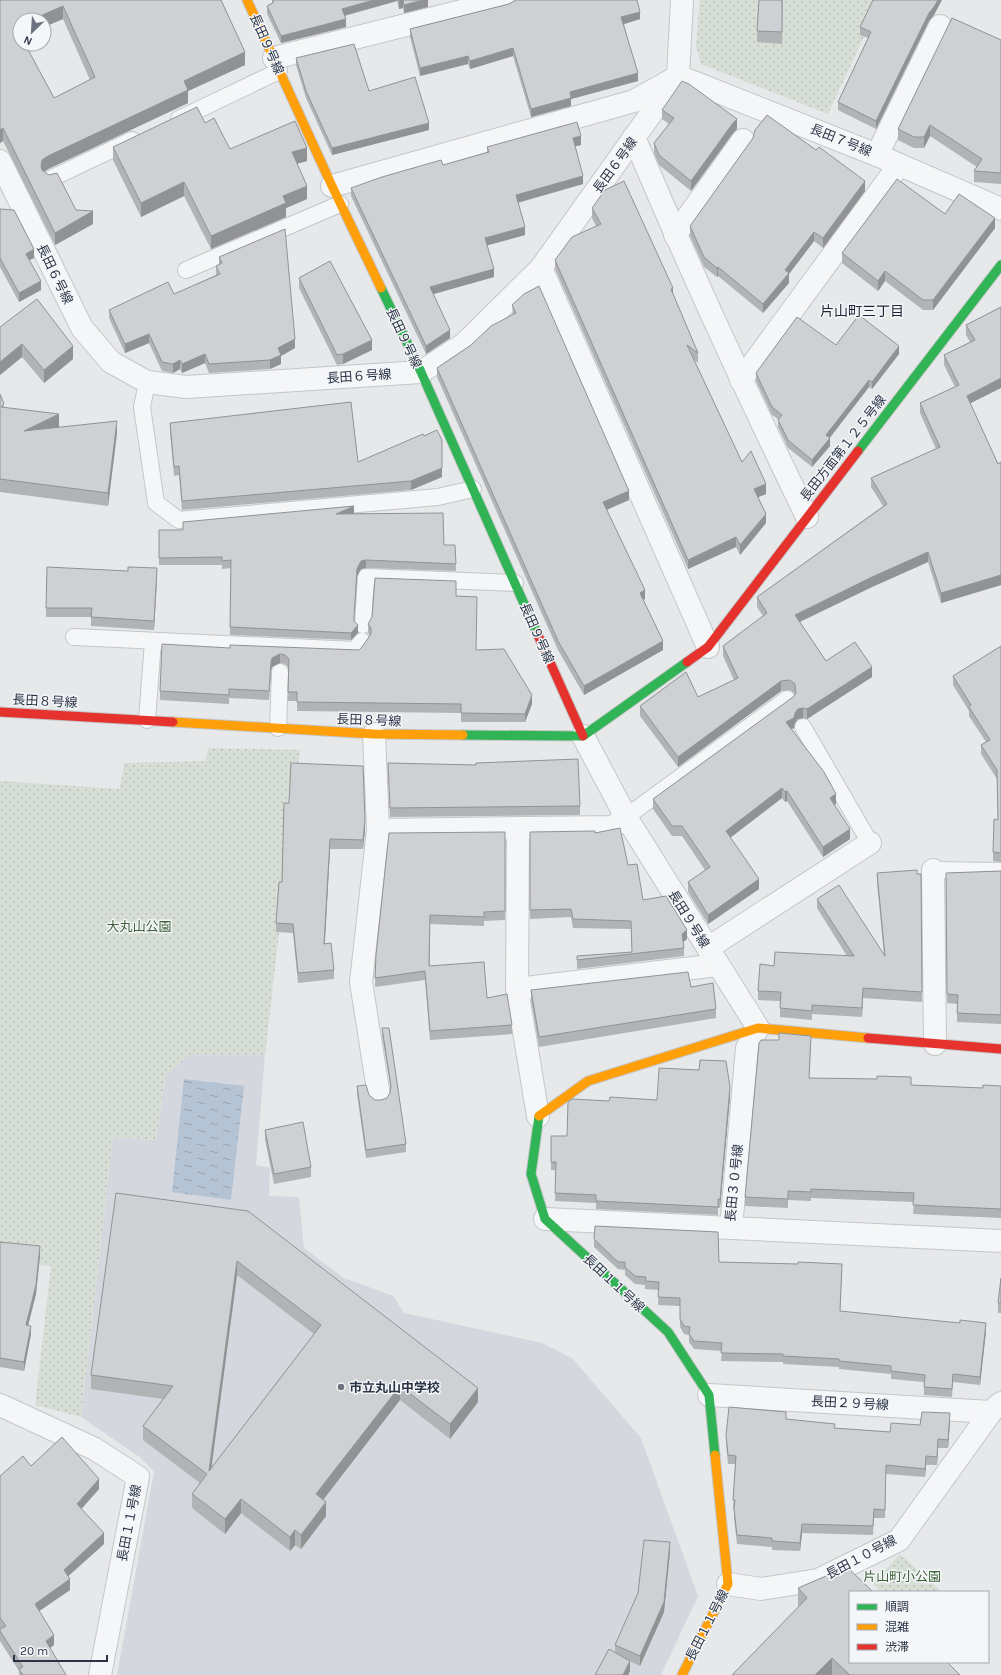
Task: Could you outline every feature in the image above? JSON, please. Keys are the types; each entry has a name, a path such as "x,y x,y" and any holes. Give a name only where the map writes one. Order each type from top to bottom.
{"street":[{"name":"長田９号線","path":"247,0 336,195 421,372 583,736 626,817 758,1028"},
{"path":"276,65 506,0"},
{"path":"336,195 634,101 678,76 682,0"},
{"path":"877,155 940,26"},
{"name":"長田６号線","path":"2,171 82,328 111,362 147,382 186,387 421,372 464,344 541,268 678,76"},
{"name":"長田７号線","path":"678,76 877,155 1001,209"},
{"path":"634,137 675,235 740,380 806,517"},
{"path":"675,235 743,140"},
{"path":"740,380 899,165"},
{"name":"長田方面第１２５号線","path":"708,647 806,517 1001,265"},
{"path":"541,268 708,647 583,736"},
{"name":"長田８号線","path":"0,712 374,734 583,736"},
{"path":"374,734 378,830 361,982 378,1096"},
{"path":"378,830 613,827 626,817"},
{"path":"518,828 517,989 538,1116 531,1174 545,1219"},
{"path":"517,989 713,956 870,842"},
{"path":"933,870 935,1044"},
{"path":"538,1116 588,1081 758,1028 1001,1049"},
{"name":"長田３０号線","path":"545,1219 731,1228 747,1048 758,1028"},
{"name":"長田１１号線","path":"545,1219 668,1332 709,1395 728,1584 682,1675"},
{"path":"731,1228 1001,1240"},
{"name":"長田２９号線","path":"709,1395 996,1408"},
{"name":"長田１１号線","path":"0,1405 95,1449 138,1477 100,1675"},
{"name":"長田１０号線","path":"728,1584 761,1588 818,1580 899,1540 996,1408"}],"lane":[{"path":"165,125 276,65"},
{"path":"50,179 144,135"},
{"path":"186,270 336,195"},
{"path":"147,382 142,407 156,503 179,520 438,497 473,489"},
{"path":"363,625 366,577 515,583"},
{"path":"74,637 355,650 362,641"},
{"path":"148,720 153,640"},
{"path":"278,728 280,672"},
{"path":"626,817 787,699"},
{"path":"803,727 870,842"},
{"path":"933,870 1001,871"}],"shaded area":[{"name":"市立丸山中学校","path":"191,1054 265,1055 256,1165 270,1168 269,1196 299,1197 304,1248 344,1278 393,1296 404,1313 542,1343 572,1358 641,1438 698,1596 661,1675 117,1675 154,1472 141,1458 81,1417 113,1137 156,1140 166,1075"}],"green space":[{"path":"700,0 881,0 828,114 701,64 696,46"},
{"name":"大丸山公園","path":"208,748 300,750 265,1055 191,1054 166,1075 156,1140 113,1137 81,1417 35,1405 51,1266 0,1262 0,781 120,789 124,763 206,761"},
{"name":"片山町小公園","path":"900,1554 941,1591 880,1591 873,1584"}],"water":[{"path":"184,1079 244,1086 231,1200 172,1192"}],"building":[{"path":"0,0 221,0 245,52 184,81 188,90 42,160 42,170 49,175 57,173 76,210 93,211 55,233 3,128 0,130","holes":["63,6 95,77 54,98 29,52 12,52 12,12 49,12"]},
{"path":"273,0 374,0 342,9 346,19 281,36 267,6 273,3"},
{"path":"403,0 423,0 404,5"},
{"path":"515,0 637,0 640,12 621,17 638,73 570,92 571,98 531,109 513,48 470,61 468,56 420,68 410,29 509,4"},
{"path":"759,0 782,0 782,32 757,31"},
{"path":"873,0 938,0 929,13 876,121 838,102 871,32 860,27"},
{"path":"952,18 1001,40 1001,173 974,171 982,159 930,125 924,137 914,137 898,129"},
{"path":"354,44 369,91 415,77 429,123 332,148 306,91 296,58"},
{"path":"682,81 689,84 737,119 691,181 659,155 654,143 674,118 662,110"},
{"path":"197,107 205,123 214,118 230,149 295,121 307,148 292,152 307,186 283,196 286,203 211,236 184,182 141,203 113,147"},
{"path":"767,115 816,150 819,147 865,181 823,238 814,232 785,270 789,273 763,304 704,257 690,226 753,138 755,130"},
{"path":"577,122 581,136 573,138 583,176 516,195 525,227 485,238 494,269 430,287 450,330 426,346 351,188 382,177 441,160 443,165 489,152 487,147"},
{"path":"897,179 945,214 959,194 995,218 933,300 923,300 885,271 878,281 842,253"},
{"path":"624,181 673,288 671,289 698,353 687,345 742,462 751,451 766,484 754,489 766,514 740,545 736,537 688,560 555,260 572,237 601,224 592,208 605,190"},
{"path":"0,209 14,210 34,249 26,254 41,281 19,293 0,258"},
{"path":"285,229 295,339 278,348 281,355 270,360 209,364 205,354 182,364 180,360 173,364 162,362 149,334 125,344 109,310 168,282 174,294 220,274 216,266 222,263 219,257"},
{"path":"330,261 372,340 343,354 337,355 299,278"},
{"path":"539,286 629,491 603,502 645,590 640,593 663,641 584,686 558,641 437,368 471,345 491,326 516,313 512,305 524,294"},
{"path":"37,299 73,346 44,370 22,344 0,362 0,327"},
{"path":"1001,307 1001,378 967,396 998,464 1001,462 1001,575 941,593 928,552 872,577 795,615 826,661 855,642 872,667 807,709 798,709 794,718 786,722 824,772 836,794 830,798 850,829 823,847 787,791 785,792 782,788 726,831 759,879 708,915 688,882 710,867 682,826 672,826 653,799 793,697 796,693 795,684 790,680 781,681 678,757 640,706 686,672 698,697 738,678 723,646 767,613 757,597 887,504 871,478 940,447 920,403 959,385 944,355 975,340 966,325"},
{"path":"859,315 899,346 872,382 869,380 826,435 830,438 812,460 788,440 778,420 782,415 772,407 756,373 797,317 836,345"},
{"path":"0,394 4,404 1,407 59,414 24,431 117,421 108,493 0,479"},
{"path":"351,402 358,462 423,434 424,436 437,430 442,440 442,468 411,481 182,501 179,466 174,467 170,423"},
{"path":"354,506 336,514 443,513 444,545 455,545 456,564 361,561 357,569 354,617 354,621 358,625 351,633 230,627 231,560 222,561 222,557 159,558 159,530 183,530 183,522"},
{"path":"47,567 128,571 128,567 157,568 154,621 91,617 92,608 46,608"},
{"path":"375,578 456,581 456,596 477,597 476,650 504,649 532,695 525,714 461,713 461,704 297,702 297,692 288,692 289,659 285,655 280,654 272,658 269,691 229,689 229,695 160,691 162,644 230,648 230,645 359,650 371,634 371,628 368,624 372,617"},
{"path":"1001,646 1001,853 993,852 994,819 998,820 997,770 981,745 990,740 969,707 971,705 953,676"},
{"path":"578,759 580,806 390,808 388,763 476,765 476,763"},
{"path":"291,763 363,766 365,820 363,840 330,839 324,944 331,943 334,970 298,973 293,924 276,923 279,882 282,882 284,803 289,803"},
{"path":"620,828 628,865 637,864 643,900 666,896 687,930 682,934 684,948 577,960 577,956 632,952 631,921 573,919 571,909 530,910 530,832 595,831 595,833"},
{"path":"505,832 505,911 484,912 484,917 430,915 429,966 484,962 487,998 507,994 512,1025 430,1031 425,971 375,978 376,955 389,833"},
{"path":"917,870 917,874 921,874 922,992 863,988 862,1008 812,1005 812,1011 780,1008 781,992 758,991 760,964 774,966 775,952 854,956 817,899 839,885 885,956 877,873"},
{"path":"1001,871 1001,1015 957,1013 958,995 947,994 946,873"},
{"path":"688,972 691,987 713,983 716,1009 539,1037 531,990"},
{"path":"382,1028 389,1028 406,1144 366,1150 357,1086 366,1085 369,1095 375,1100 387,1098 390,1093 391,1086"},
{"path":"779,1033 811,1036 809,1078 877,1079 877,1076 911,1077 911,1085 983,1088 983,1085 1001,1086 1001,1209 913,1205 914,1193 811,1189 811,1192 788,1191 788,1199 745,1197 759,1043 761,1040 779,1040"},
{"path":"700,1060 726,1061 730,1087 720,1200 718,1199 718,1207 596,1201 596,1195 555,1193 556,1162 551,1162 551,1136 567,1136 568,1102 572,1099 609,1101 610,1097 657,1100 659,1068 699,1070"},
{"path":"303,1122 311,1167 274,1174 265,1130"},
{"path":"116,1193 248,1211 478,1388 450,1424 400,1386 316,1494 326,1502 301,1535 295,1530 290,1537 241,1499 225,1519 192,1494 207,1474 143,1426 173,1386 91,1375","holes":["237,1261 321,1325 209,1471"]},
{"path":"595,1226 718,1232 719,1262 798,1264 798,1262 842,1264 840,1311 960,1323 960,1320 986,1323 980,1377 953,1374 952,1389 924,1387 925,1375 891,1371 891,1366 839,1361 839,1359 783,1356 783,1354 721,1353 722,1343 694,1341 689,1334 690,1327 684,1326 680,1319 680,1298 658,1297 659,1282 645,1281 646,1277 635,1276 625,1267 625,1262 618,1262 594,1239"},
{"path":"0,1242 40,1246 36,1285 26,1325 31,1326 24,1362 0,1358"},
{"path":"1001,1278 1001,1303 998,1303"},
{"path":"729,1407 786,1412 786,1419 835,1424 834,1428 890,1432 891,1423 920,1425 922,1412 950,1413 948,1440 938,1439 937,1457 926,1456 925,1469 886,1465 885,1510 874,1509 873,1526 802,1524 800,1543 772,1541 772,1538 737,1535 734,1509 735,1500 733,1500 736,1456 728,1455 726,1435"},
{"path":"62,1437 99,1479 77,1504 104,1533 64,1570 70,1579 35,1604 54,1635 46,1641 66,1675 23,1675 19,1669 23,1667 0,1631 0,1629 6,1626 0,1618 0,1476 23,1456 31,1466"},
{"path":"644,1540 670,1542 664,1602 640,1656 615,1645 638,1593"},
{"path":"847,1567 872,1591 849,1591 849,1663 948,1663 960,1675 850,1675 832,1658 815,1675 732,1675 807,1598 798,1588"},
{"path":"609,1649 630,1661 623,1675 595,1675"}],"traffic: fast":[{"path":"858,451 1001,265"},
{"path":"381,288 421,372 537,633"},
{"path":"463,735 583,736 687,662"},
{"path":"539,1116 531,1174 545,1219 668,1332 709,1395 715,1455"}],"traffic: slow":[{"path":"247,0 332,186 381,288"},
{"path":"173,722 374,734 463,735"},
{"path":"539,1116 588,1081 758,1028 868,1038"},
{"path":"682,1675 728,1584 715,1455"}],"traffic: jam":[{"path":"687,662 708,647 858,451"},
{"path":"537,633 583,736"},
{"path":"0,712 173,722"},
{"path":"868,1038 1001,1049"}],"place":[{"name":"市立丸山中学校","path":"341,1387"}],"district":[{"name":"片山町三丁目","path":"862,311"}]}
